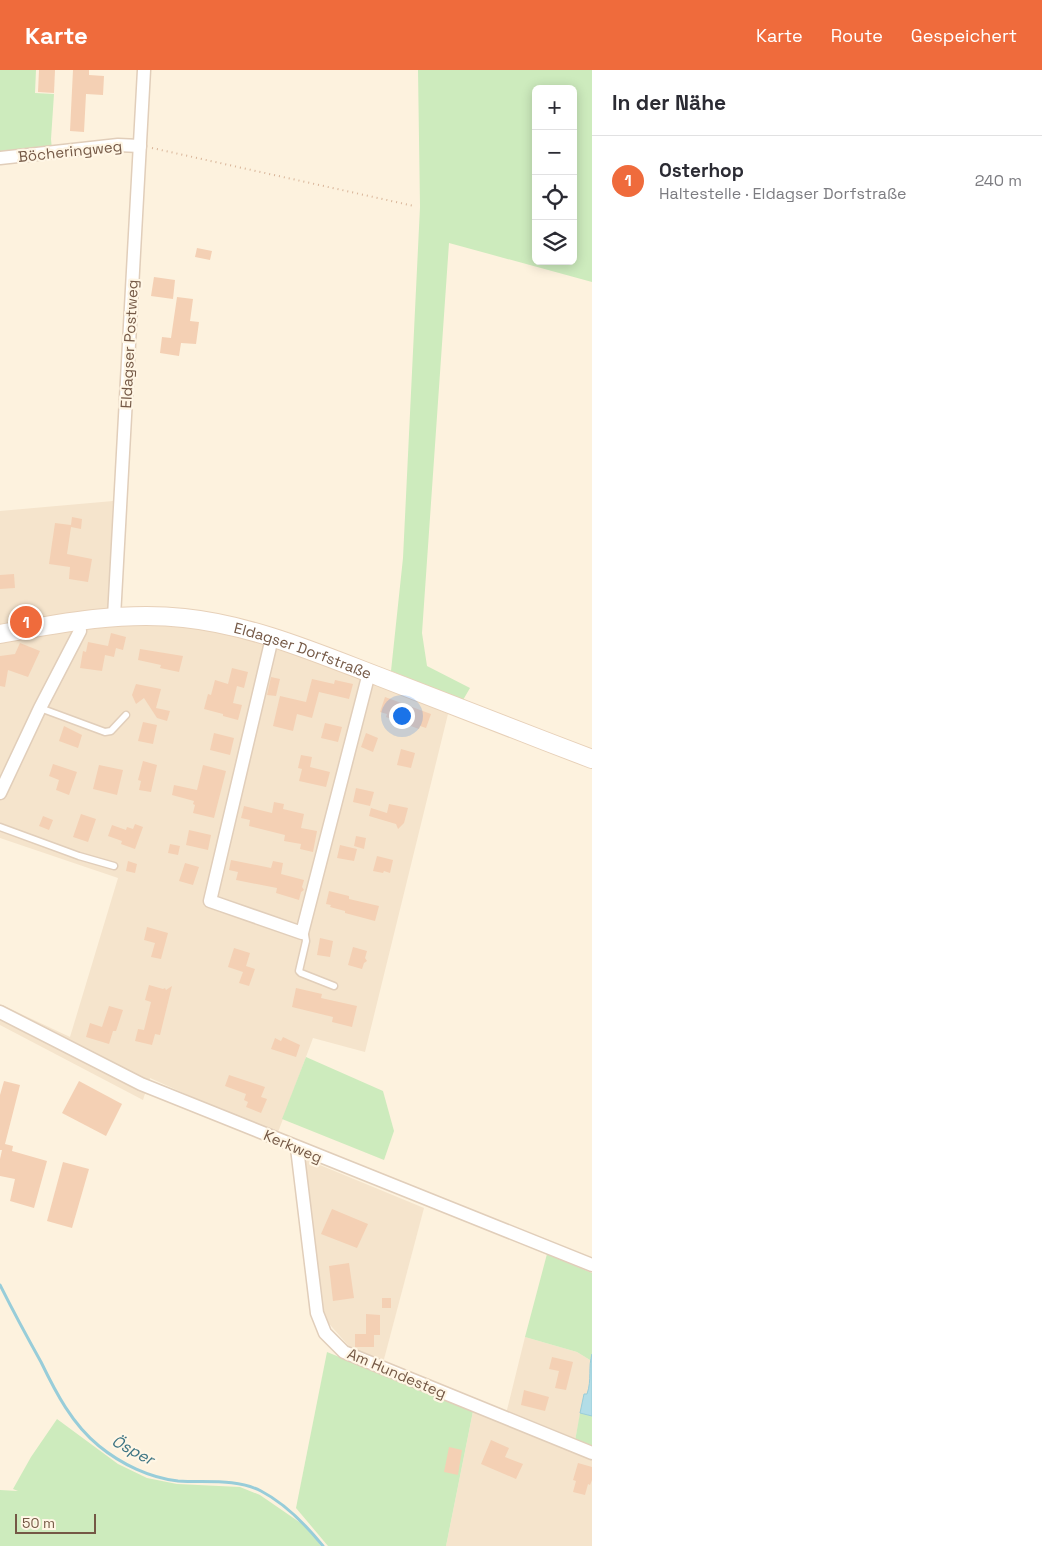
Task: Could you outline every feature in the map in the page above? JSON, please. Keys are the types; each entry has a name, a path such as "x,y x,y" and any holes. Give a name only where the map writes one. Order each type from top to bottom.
{"street":[{"name":"Eldagser Postweg","path":"114,617 144,70"},
{"name":"Böcheringweg","path":"0,158 118,145 140,146"},
{"name":"Eldagser Dorfstraße","path":"0,634 114,617 184,618 229,625 326,656 592,759"},
{"path":"0,793 40,708 80,631 79,621"},
{"path":"272,638 210,901 302,933 369,673"},
{"name":"Kerkweg","path":"0,1012 140,1084 592,1265"},
{"name":"Am Hundesteg","path":"297,1148 317,1313 325,1333 344,1352 592,1453"}],"lane":[{"path":"40,708 105,732 111,731 126,715"},
{"path":"0,827 79,856 114,866"},
{"path":"302,933 305,935 306,941 300,973 334,986"}],"path":[{"path":"140,146 414,206"}],"shaded area":[{"path":"113,501 108,623 180,625 267,641 358,675 448,714 365,1052 313,1038 277,1135 150,1078 143,1100 0,1025 0,1004 70,1037 118,878 0,838 0,511"},
{"path":"303,1158 424,1208 383,1363 355,1353 324,1318"},
{"path":"525,1337 577,1352 590,1360 590,1386 587,1394 584,1394 575,1441 592,1448 592,1546 446,1546 473,1411 506,1414"}],"green space":[{"path":"0,70 36,70 35,93 54,94 52,150 0,155"},
{"path":"418,70 592,70 592,282 449,243 422,633 427,666 470,688 463,700 391,671 403,558 420,207"},
{"path":"306,1057 383,1091 394,1131 384,1160 282,1119"},
{"path":"547,1254 592,1273 592,1354 590,1360 577,1352 525,1337"},
{"path":"327,1352 473,1411 446,1546 328,1546 296,1508"},
{"path":"580,1413 592,1416 592,1448 575,1441"},
{"path":"57,1419 118,1464 147,1478 177,1484 240,1487 260,1495 308,1528 321,1546 0,1546 0,1490 18,1491 13,1489 31,1457"}],"water":[{"path":"592,1354 592,1416 580,1413 584,1394 587,1394"}],"building":[{"path":"39,70 55,70 54,93 38,92"},
{"path":"73,70 89,70 89,75 104,76 103,95 86,94 84,132 70,131"},
{"path":"197,248 212,251 210,260 195,257"},
{"path":"154,277 175,280 173,299 151,296"},
{"path":"177,297 193,299 190,321 199,322 196,344 181,343 179,356 160,353 162,337 171,338"},
{"path":"72,517 82,519 81,529 71,527 67,554 92,559 88,582 69,579 70,567 49,564 55,523 71,525"},
{"path":"14,574 15,588 0,589 0,575"},
{"path":"111,633 126,637 123,650 116,648 114,657 105,655 102,671 80,668 83,651 86,652 88,642 108,646"},
{"path":"20,643 40,651 28,677 8,670 5,687 0,686 0,656 15,654"},
{"path":"140,649 183,656 179,672 160,668 161,665 138,660"},
{"path":"232,668 248,672 244,688 237,686 233,703 242,705 238,720 204,709 208,694 211,695 215,680 228,684"},
{"path":"271,677 280,679 276,696 267,695"},
{"path":"312,679 334,684 335,680 353,684 349,699 319,692 312,718 297,714 293,731 273,726 280,696 306,702"},
{"path":"136,684 161,689 156,708 170,711 167,721 157,718 144,698 136,704 132,695"},
{"path":"385,697 431,714 426,728 420,726 419,729 386,717 387,714 380,712"},
{"path":"143,722 157,725 153,744 138,741"},
{"path":"325,723 342,727 338,742 321,738"},
{"path":"64,726 82,735 78,748 59,741"},
{"path":"214,733 234,738 230,755 210,750"},
{"path":"366,733 378,738 373,752 361,747"},
{"path":"401,749 415,753 411,768 397,765"},
{"path":"301,755 312,757 310,767 330,772 326,787 299,781 302,769 298,768"},
{"path":"143,761 157,765 151,792 139,790 141,781 138,780"},
{"path":"53,764 77,772 69,795 56,790 59,780 49,776"},
{"path":"99,765 123,770 117,795 93,789"},
{"path":"203,765 226,771 214,818 193,813 194,801 172,795 174,785 197,790"},
{"path":"356,788 374,792 370,806 353,802"},
{"path":"274,802 284,804 283,809 304,814 301,828 317,831 313,852 300,849 301,844 284,841 285,835 249,826 250,820 241,818 244,806 272,813"},
{"path":"389,804 408,808 404,823 398,829 396,824 369,816 371,808 387,813"},
{"path":"81,814 96,819 88,842 73,837"},
{"path":"43,816 53,820 49,830 39,826"},
{"path":"135,824 143,827 135,849 121,844 122,841 108,836 112,825 126,830 127,827 133,829"},
{"path":"189,830 211,835 208,850 186,845"},
{"path":"356,836 366,838 364,849 354,846"},
{"path":"170,844 180,846 178,855 168,853"},
{"path":"340,845 357,849 354,861 337,858"},
{"path":"377,856 393,860 390,873 373,871"},
{"path":"231,860 271,868 273,861 283,863 281,874 304,880 302,887 304,890 301,892 299,900 276,893 277,888 236,880 238,872 229,870"},
{"path":"128,861 137,864 135,873 126,871"},
{"path":"185,863 199,867 193,885 179,881"},
{"path":"329,891 349,896 349,899 379,906 375,921 330,907 331,905 326,904"},
{"path":"147,927 168,933 161,959 151,957 155,943 144,940"},
{"path":"320,938 333,941 330,957 317,955"},
{"path":"353,947 367,951 365,958 367,961 362,969 348,965"},
{"path":"234,948 250,953 246,966 255,969 249,986 239,983 243,972 228,967"},
{"path":"149,985 165,988 166,990 172,986 160,1035 155,1034 152,1045 135,1041 138,1029 144,1030 151,1002 145,1000"},
{"path":"296,988 322,994 321,998 357,1006 352,1027 332,1022 333,1017 292,1007"},
{"path":"109,1006 123,1010 116,1031 113,1031 109,1044 86,1037 90,1023 102,1027"},
{"path":"283,1037 300,1045 296,1057 271,1049 275,1038 281,1041"},
{"path":"229,1075 265,1087 261,1097 267,1099 261,1113 246,1107 248,1102 244,1100 246,1094 225,1086"},
{"path":"4,1081 20,1085 5,1144 13,1146 12,1151 47,1161 34,1208 10,1201 15,1179 0,1176 2,1150 0,1150 0,1095"},
{"path":"79,1081 122,1104 106,1136 62,1113"},
{"path":"63,1162 89,1169 72,1228 47,1221"},
{"path":"332,1209 368,1224 357,1248 321,1234"},
{"path":"349,1263 354,1298 333,1301 329,1266"},
{"path":"382,1298 391,1298 391,1308 382,1308"},
{"path":"366,1314 380,1315 380,1335 374,1335 374,1347 355,1347 355,1334 366,1334"},
{"path":"552,1357 573,1362 566,1390 555,1388 559,1371 549,1369"},
{"path":"524,1390 549,1397 545,1411 521,1405"},
{"path":"491,1440 509,1448 505,1457 523,1464 516,1479 481,1464"},
{"path":"449,1447 462,1450 458,1475 444,1472"},
{"path":"578,1463 592,1467 592,1480 590,1485 588,1484 585,1495 573,1492 576,1481 573,1480"}],"waterway":[{"name":"Ösper","path":"0,1285 66,1407 81,1428 99,1446 126,1464 157,1477 178,1481 241,1484 261,1491 279,1502 295,1516 323,1546"}],"place":[{"name":"Osterhop","path":"26,622"}]}
